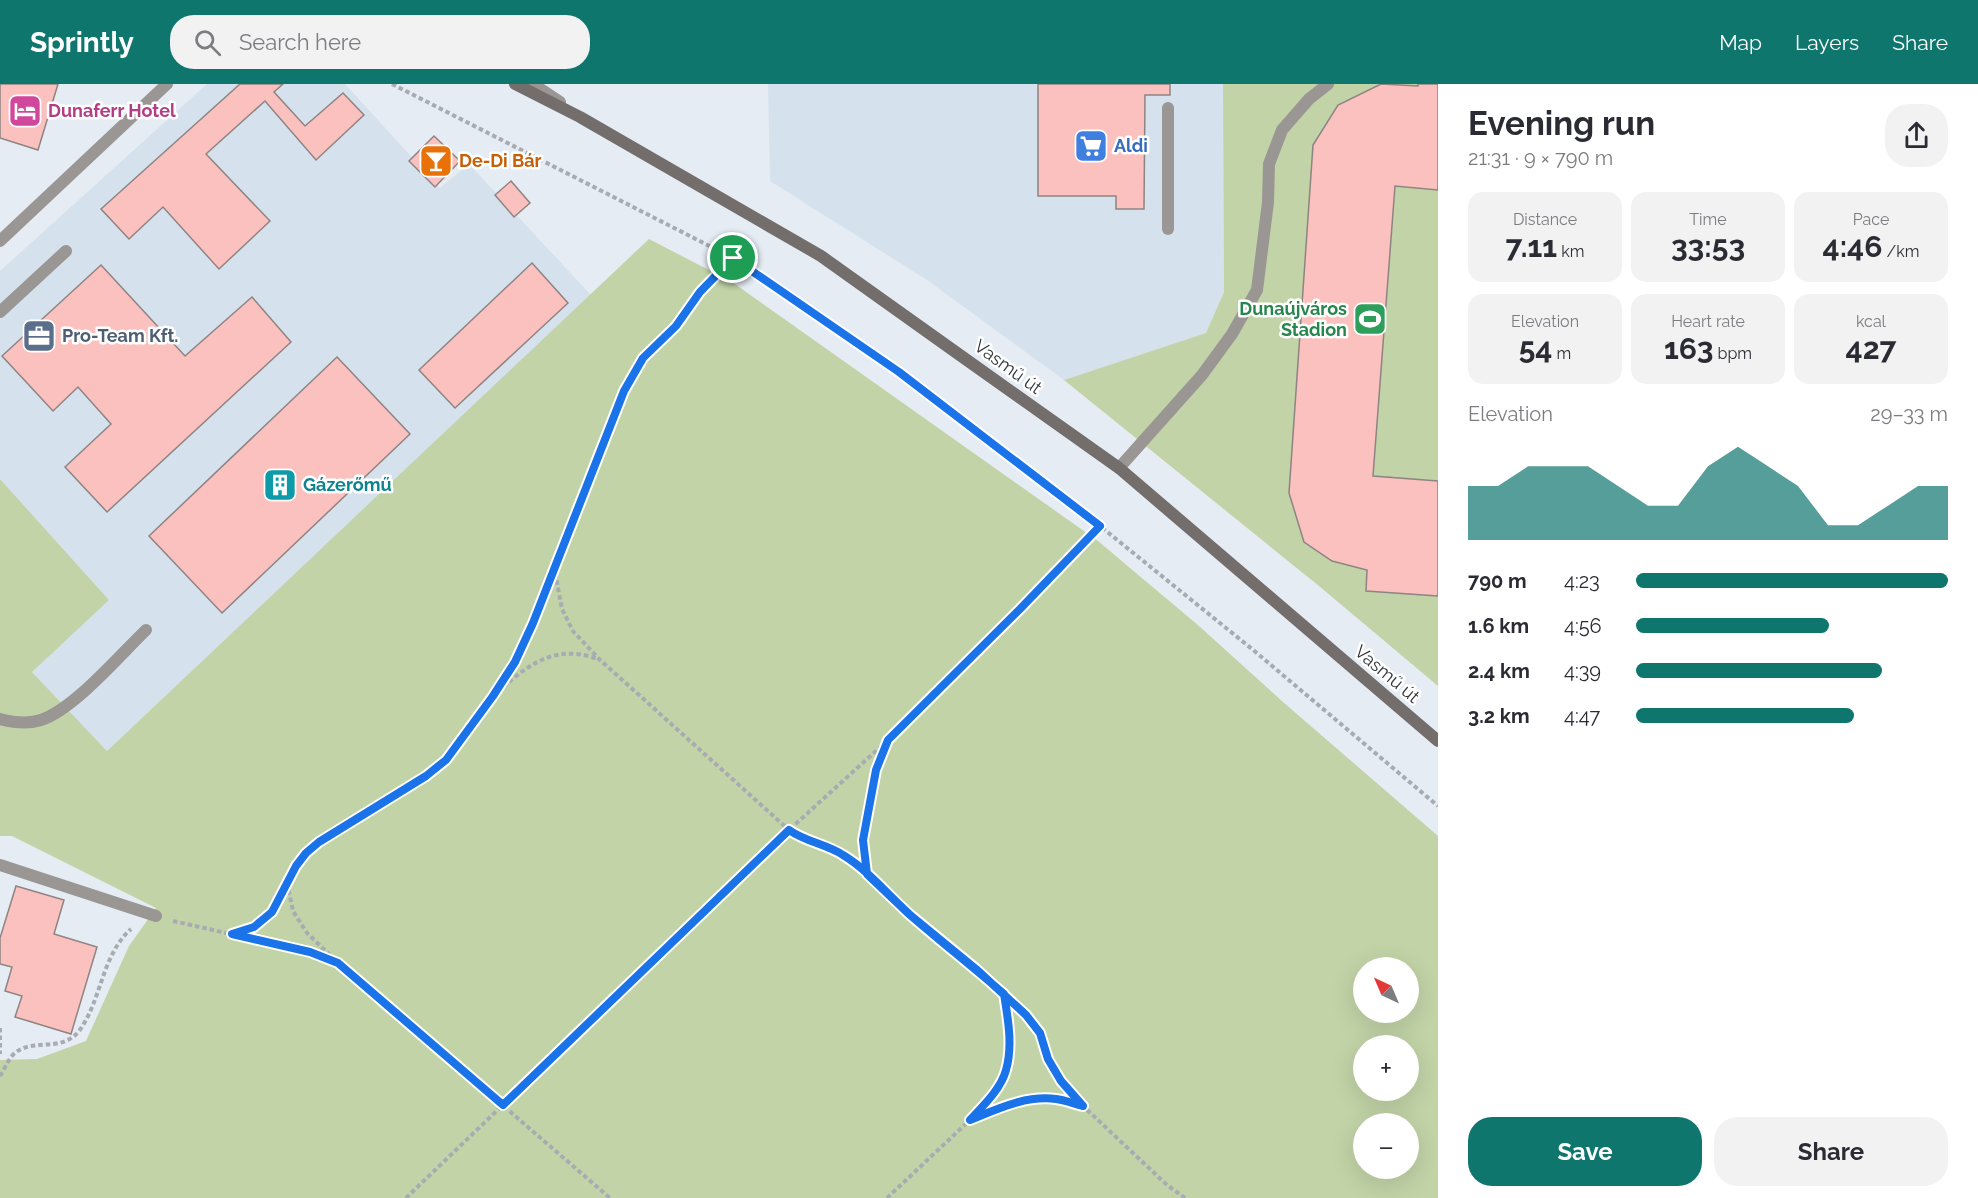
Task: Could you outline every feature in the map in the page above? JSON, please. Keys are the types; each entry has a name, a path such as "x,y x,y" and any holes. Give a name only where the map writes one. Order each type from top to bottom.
{"street":[{"path":"155,95 162,84"},
{"path":"0,241 167,84"},
{"name":"Vasmű út","path":"515,84 580,117 820,256 1119,468 1438,741"},
{"path":"533,84 580,117"},
{"path":"1119,468 1202,375 1232,334 1257,290 1268,202 1269,164 1282,130 1309,99 1328,84"},
{"path":"1167,108 1168,229"},
{"path":"0,312 66,251"},
{"path":"0,719 11,722 40,721 66,708 146,630"},
{"path":"0,865 156,916"}],"path":[{"path":"392,84 733,258 899,372 1100,526 1252,649 1438,806"},
{"path":"232,934 254,927 272,912 306,853 319,842 416,782 446,760 515,662 555,572 624,391 643,358 676,326 700,292 733,258"},
{"path":"406,1198 789,830 888,740 1028,602 1100,526"},
{"path":"555,572 562,609 573,631 599,659 789,830 799,837 844,855 909,914 1004,994 1026,1015 1040,1033 1048,1059 1061,1081 1083,1106 1167,1185 1185,1198"},
{"path":"493,696 516,674 555,655 576,654 599,659"},
{"path":"867,874 863,840 876,770 888,740"},
{"path":"287,883 293,911 307,933 338,963 610,1198"},
{"path":"0,1076 13,1055 31,1045 49,1045 68,1041 78,1032 86,1019 116,944 130,929 144,926 156,916 310,952 338,963"},
{"path":"888,1198 970,1120 991,1097 1006,1071 1010,1030 1004,994"},
{"path":"0,1028 0,1054"},
{"path":"970,1120 1001,1107 1030,1099 1055,1099 1083,1106"}],"shaded area":[{"path":"207,84 345,84 440,188 469,164 591,295 107,751 32,672 108,599 0,479 0,271"},
{"path":"768,84 1223,84 1224,292 1206,333 1064,380 927,280 770,181"}],"green space":[{"path":"1223,84 1438,84 1438,686 1319,586 1064,380 1206,333 1224,292"},
{"path":"649,239 732,282 1098,541 1199,626 1438,836 1438,1198 0,1198 0,1060 37,1059 86,1041 129,946 156,908 12,836 0,836 0,479 109,600 32,672 107,751"}],"building":[{"name":"Dunaferr Hotel","path":"0,84 58,84 38,150 0,138"},
{"path":"240,84 283,84 274,92 305,126 343,93 364,115 316,160 265,101 206,154 270,221 219,269 163,207 129,239 101,209"},
{"name":"Aldi","path":"1038,84 1170,84 1170,95 1145,95 1144,209 1116,209 1116,196 1038,196"},
{"name":"Dunaújváros Stadion","path":"1381,84 1418,86 1418,84 1438,84 1438,190 1395,186 1373,476 1438,481 1438,596 1366,591 1367,570 1332,561 1304,542 1289,493 1313,145 1338,105"},
{"path":"434,136 460,161 435,187 409,161"},
{"path":"511,181 530,203 514,217 495,195"},
{"path":"532,263 568,303 455,408 419,370"},
{"path":"101,265 185,356 252,297 291,342 107,512 65,467 111,424 78,387 53,411 2,356"},
{"name":"Gázerőmű","path":"337,357 410,434 222,613 149,536"},
{"path":"16,886 64,900 54,934 97,947 71,1034 15,1017 22,996 5,991 12,967 0,964 0,938"}],"place":[{"name":"Dunaferr Hotel","path":"25,111"},
{"name":"Aldi","path":"1091,146"},
{"name":"De-Di Bár","path":"436,161"},
{"name":"Dunaújváros Stadion","path":"1370,319"},
{"name":"Pro-Team Kft.","path":"39,336"},
{"name":"Gázerőmű","path":"280,485"}],"route":[{"path":"733,258 700,292 676,326 643,358 624,391 555,572 533,623 515,662 476,722 446,760 426,776 342,826 306,853 296,866 272,912 254,927 232,934 310,952 338,963 503,1105 789,830 799,837 844,855 909,914 1004,994 1010,1030 1006,1071 991,1097 970,1120 1001,1107 1030,1099 1055,1099 1083,1106 1061,1081 1048,1059 1040,1033 1026,1015 1004,994 976,969 909,914 867,874 863,840 876,770 888,740 1058,571 1100,526 899,372 733,258"}]}
